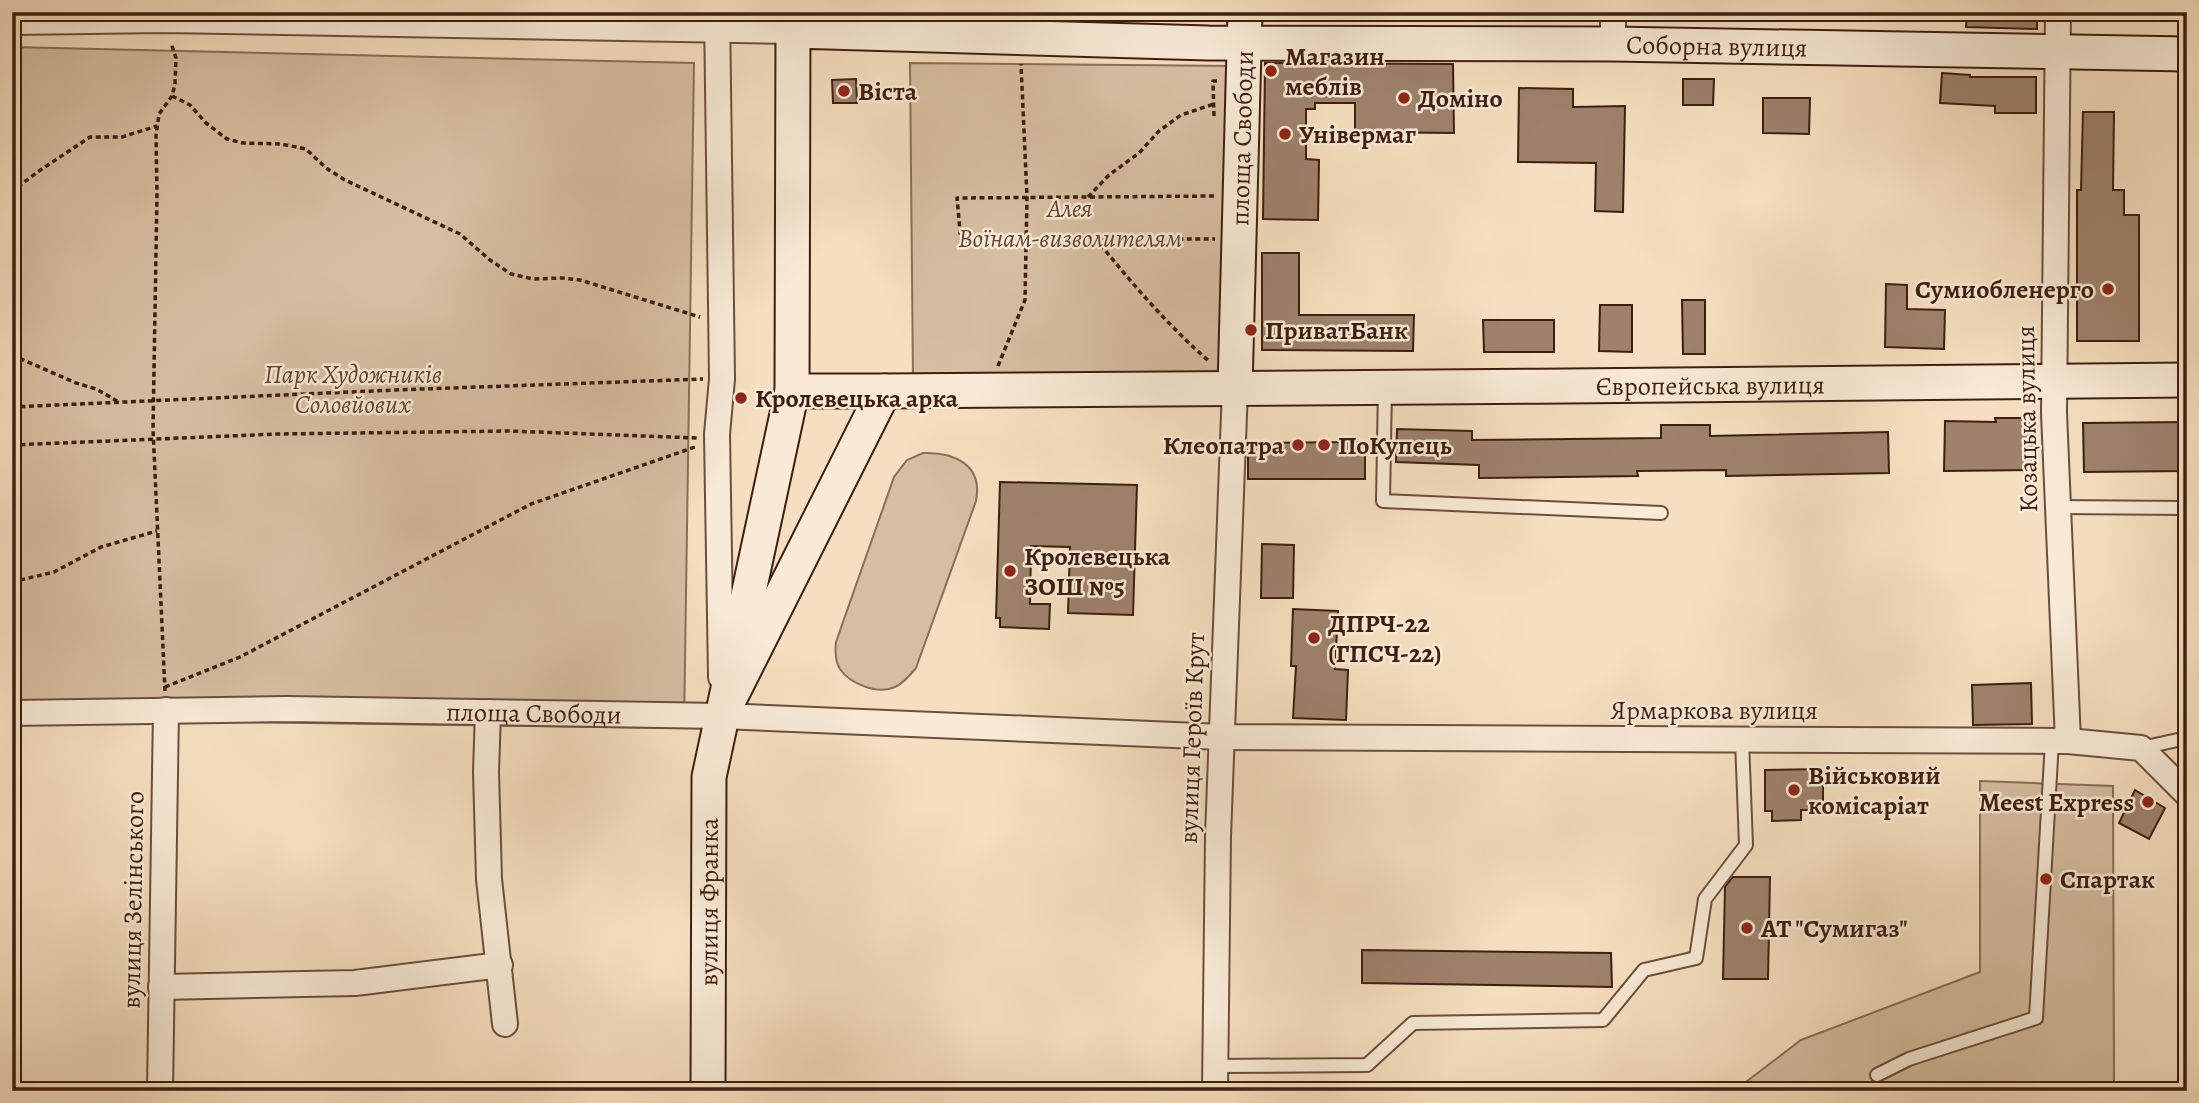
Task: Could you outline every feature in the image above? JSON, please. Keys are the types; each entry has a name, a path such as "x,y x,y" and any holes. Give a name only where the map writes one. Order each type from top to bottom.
{"street":[{"name":"Козацька вулиця","path":"2058,12 2054,413 2060,741"},
{"name":"площа Свободи","path":"12,22 164,16 718,22 793,31 1020,37 1244,28 1235,388"},
{"path":"718,22 722,379 717,439 722,716"},
{"name":"Соборна вулиця","path":"1244,28 1613,28 2057,52 2187,54"},
{"path":"722,716 792,391 793,31"},
{"name":"Європейська вулиця","path":"884,391 1999,384 2187,380"},
{"name":"вулиця Героїв Крут","path":"1215,1091 1218,836 1235,388"},
{"path":"722,716 884,391 792,391"},
{"name":"площа Свободи","path":"12,713 165,699 488,712 722,716 1222,737"},
{"name":"вулиця Зелінського","path":"160,1091 165,699"},
{"path":"488,712 486,772 489,879 505,1024"},
{"name":"вулиця Франка","path":"708,1091 709,777 722,716"},
{"name":"Ярмаркова вулиця","path":"1222,737 2060,741 2141,748"},
{"path":"2141,748 2187,794"},
{"path":"161,987 355,983 500,965"}],"lane":[{"path":"1385,387 1383,501 1661,513"},
{"path":"2057,507 2187,508"},
{"path":"2141,748 2187,738"},
{"path":"1215,1066 1367,1065 1413,1023 1603,1020 1644,970 1696,958 1705,899 1746,845 1742,740"},
{"path":"1877,1074 1909,1059 2036,1018 2060,741"}],"path":[{"path":"164,16 176,58 172,96 159,114 157,126 153,439 165,699 531,504 717,439"},
{"path":"988,390 1025,300 1027,197 1020,37"},
{"path":"172,96 190,105 206,123 227,139 306,149 326,168 345,180 460,234 511,274 533,279 580,280 721,323"},
{"path":"1088,197 1109,175 1139,153 1159,131 1181,115 1214,104"},
{"path":"12,193 39,171 90,137 122,137 157,126"},
{"path":"1238,240 1095,238 961,242 957,198 1240,196"},
{"path":"1095,238 1129,281 1178,335 1235,388"},
{"path":"12,355 96,389 119,402"},
{"path":"12,407 722,379"},
{"path":"12,444 278,434 509,431 717,439"},
{"path":"12,582 54,572 102,547 157,531"}],"green space":[{"name":"Парк Художників Соловйових","path":"12,47 694,63 684,728 12,719"},
{"name":"Алея Воїнам-визволителям","path":"910,63 1236,66 1229,381 913,381"},
{"path":"923,453 946,455 964,463 975,478 976,501 916,668 895,687 873,689 850,679 840,669 836,642 894,477 907,460"},
{"name":"Спартак","path":"1980,781 2113,786 2114,1081 2117,1091 1734,1091 1801,1040 1980,972"}],"building":[{"path":"1967,12 2037,12 2037,29 1966,27"},
{"path":"1265,63 1453,64 1454,133 1355,132 1355,103 1315,103 1315,109 1306,109 1306,159 1319,160 1318,220 1263,219"},
{"path":"1942,73 1970,77 2036,77 2036,113 1995,113 1995,106 1940,103"},
{"name":"Віста","path":"856,79 857,103 833,103 832,80"},
{"path":"1683,79 1714,79 1713,105 1683,105"},
{"path":"1519,88 1573,89 1573,107 1625,106 1623,212 1595,211 1596,163 1518,162"},
{"path":"1763,98 1810,98 1809,134 1763,133"},
{"name":"Сумиобленерго","path":"2083,112 2114,112 2113,190 2124,190 2124,215 2139,215 2139,341 2077,341 2077,190 2081,190"},
{"path":"1262,253 1299,253 1299,315 1414,315 1413,351 1262,350"},
{"path":"1886,284 1907,285 1907,309 1945,310 1944,349 1885,347"},
{"path":"1682,300 1705,300 1705,354 1683,354"},
{"path":"1600,305 1632,305 1632,352 1599,351"},
{"path":"1483,320 1554,320 1554,352 1484,352"},
{"path":"1995,418 2032,418 2032,470 1944,471 1945,421 1996,422"},
{"path":"2187,422 2187,471 2084,472 2083,423"},
{"path":"1661,425 1710,425 1710,436 1888,432 1889,473 1726,476 1726,470 1637,471 1638,476 1479,478 1479,465 1396,462 1397,429 1472,431 1472,440 1661,438"},
{"path":"1365,442 1365,479 1248,479 1248,443"},
{"path":"1000,482 1137,485 1133,615 1068,613 1070,547 1031,546 1030,604 1050,604 1049,629 1000,627 1000,618 996,618"},
{"path":"1262,544 1294,545 1293,598 1261,598"},
{"name":"ДПРЧ-22 (ГПСЧ-22)","path":"1293,609 1338,611 1335,669 1348,670 1346,720 1293,718 1296,666 1291,666"},
{"path":"2031,683 2032,724 1973,725 1972,685"},
{"name":"Військовий комісаріат","path":"1823,769 1823,810 1801,810 1801,820 1772,821 1772,811 1765,811 1765,770"},
{"path":"2135,790 2165,808 2149,839 2119,823"},
{"name":"АТ \"Сумигаз\"","path":"1733,877 1770,877 1768,979 1723,979 1725,887"},
{"path":"1362,950 1611,953 1612,987 1362,983"}],"place":[{"name":"Магазин меблів","path":"1271,71"},
{"name":"Віста","path":"844,91"},
{"name":"Доміно","path":"1404,98"},
{"name":"Універмаг","path":"1285,134"},
{"name":"Сумиобленерго","path":"2108,289"},
{"name":"ПриватБанк","path":"1251,330"},
{"name":"Кролевецька арка","path":"741,398"},
{"name":"Клеопатра","path":"1298,445"},
{"name":"ПоКупець","path":"1324,445"},
{"name":"Кролевецька ЗОШ №5","path":"1010,571"},
{"name":"ДПРЧ-22 (ГПСЧ-22)","path":"1314,638"},
{"name":"Військовий комісаріат","path":"1794,790"},
{"name":"Meest Express","path":"2148,802"},
{"name":"Спартак","path":"2046,879"},
{"name":"АТ \"Сумигаз\"","path":"1747,928"}]}
